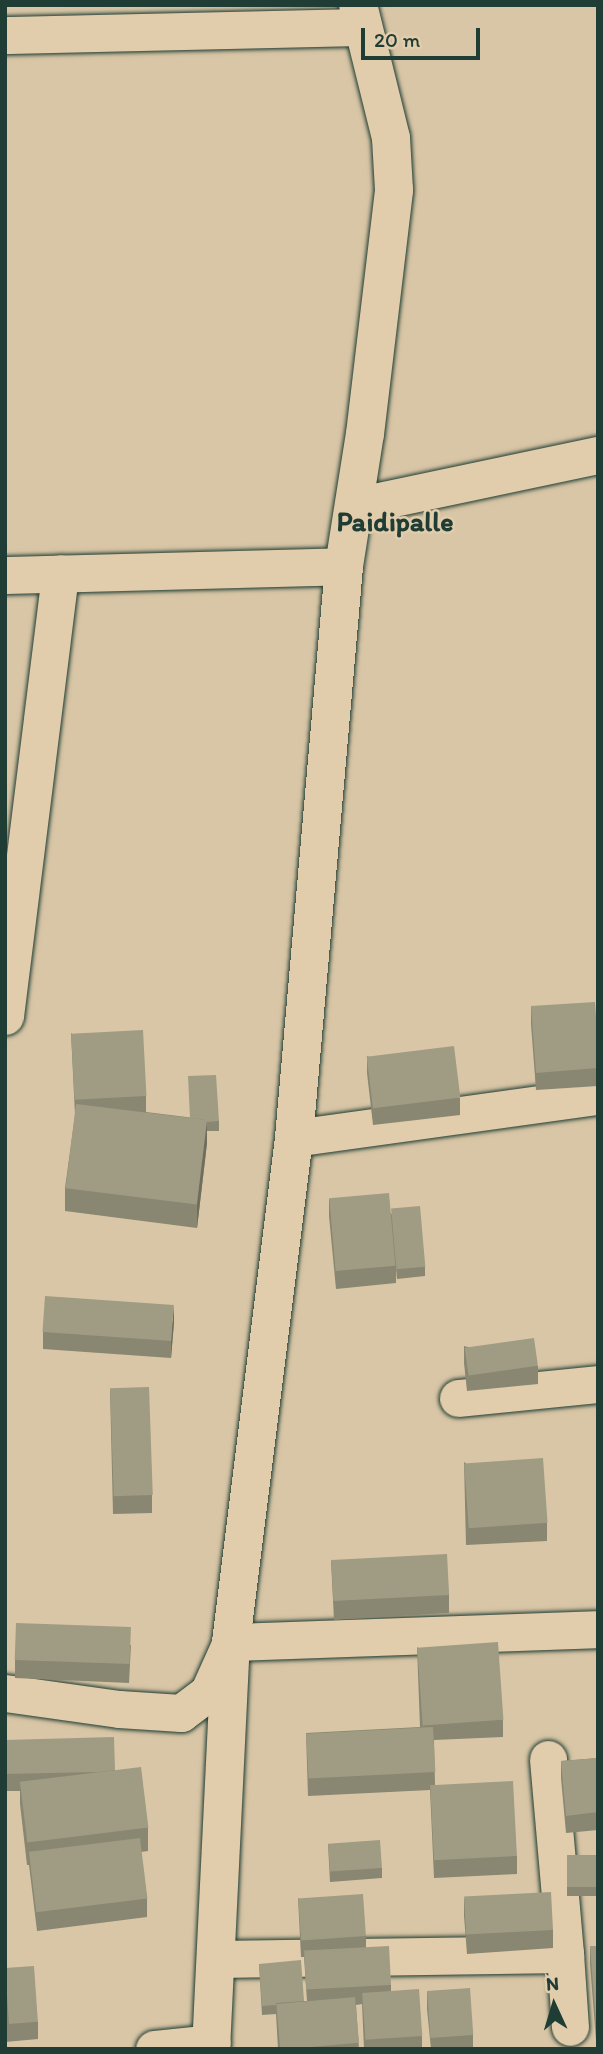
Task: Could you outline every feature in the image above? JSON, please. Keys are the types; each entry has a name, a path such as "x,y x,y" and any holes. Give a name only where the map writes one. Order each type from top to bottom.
{"street":[{"path":"5,35 360,16 391,138 394,190 355,506 344,566 293,1138 231,1642 211,2046 154,2049"},
{"path":"355,506 598,455"},
{"path":"5,575 344,566"},
{"path":"5,1016 60,573"},
{"path":"293,1138 598,1097"},
{"path":"458,1398 598,1384"},
{"path":"231,1642 598,1629"},
{"path":"5,1693 119,1709 181,1713 208,1693 231,1642"},
{"path":"548,1759 570,2027"},
{"path":"216,1959 565,1954"}],"building":[{"path":"595,1002 598,1068 536,1073 531,1006"},
{"path":"143,1030 146,1096 75,1100 71,1034"},
{"path":"454,1046 460,1098 373,1108 367,1057"},
{"path":"216,1075 219,1121 207,1122 190,1118 188,1076"},
{"path":"76,1104 207,1120 197,1204 66,1188"},
{"path":"389,1193 395,1266 336,1271 329,1198"},
{"path":"420,1206 425,1267 396,1269 391,1209"},
{"path":"45,1296 174,1305 171,1341 42,1332"},
{"path":"534,1338 538,1366 469,1375 465,1348"},
{"path":"149,1387 153,1495 114,1496 110,1388"},
{"path":"543,1458 548,1523 469,1528 464,1464"},
{"path":"447,1554 449,1595 333,1601 331,1560"},
{"path":"16,1623 131,1627 130,1664 15,1660"},
{"path":"498,1642 503,1720 423,1725 417,1648"},
{"path":"433,1727 435,1772 309,1779 306,1734"},
{"path":"114,1737 115,1770 5,1774 5,1740"},
{"path":"598,1758 598,1812 566,1816 561,1761"},
{"path":"141,1767 148,1828 27,1842 20,1782"},
{"path":"513,1781 517,1856 434,1860 430,1785"},
{"path":"140,1838 147,1899 36,1912 29,1852"},
{"path":"380,1840 382,1868 330,1872 328,1844"},
{"path":"567,1855 598,1855 598,1887 567,1887"},
{"path":"551,1892 553,1930 466,1935 464,1897"},
{"path":"363,1894 366,1936 301,1940 298,1899"},
{"path":"389,1946 391,1985 306,1989 304,1950"},
{"path":"590,1946 598,1946 598,2022 596,2022"},
{"path":"301,1960 304,2001 262,2006 259,1964"},
{"path":"34,1966 38,2022 9,2024 5,1968"},
{"path":"470,1988 473,2035 430,2038 427,1991"},
{"path":"419,1989 422,2036 365,2040 362,1993"},
{"path":"355,1997 359,2043 280,2049 276,2004"}],"district":[{"name":"Paidipalle","path":"395,521"}]}
